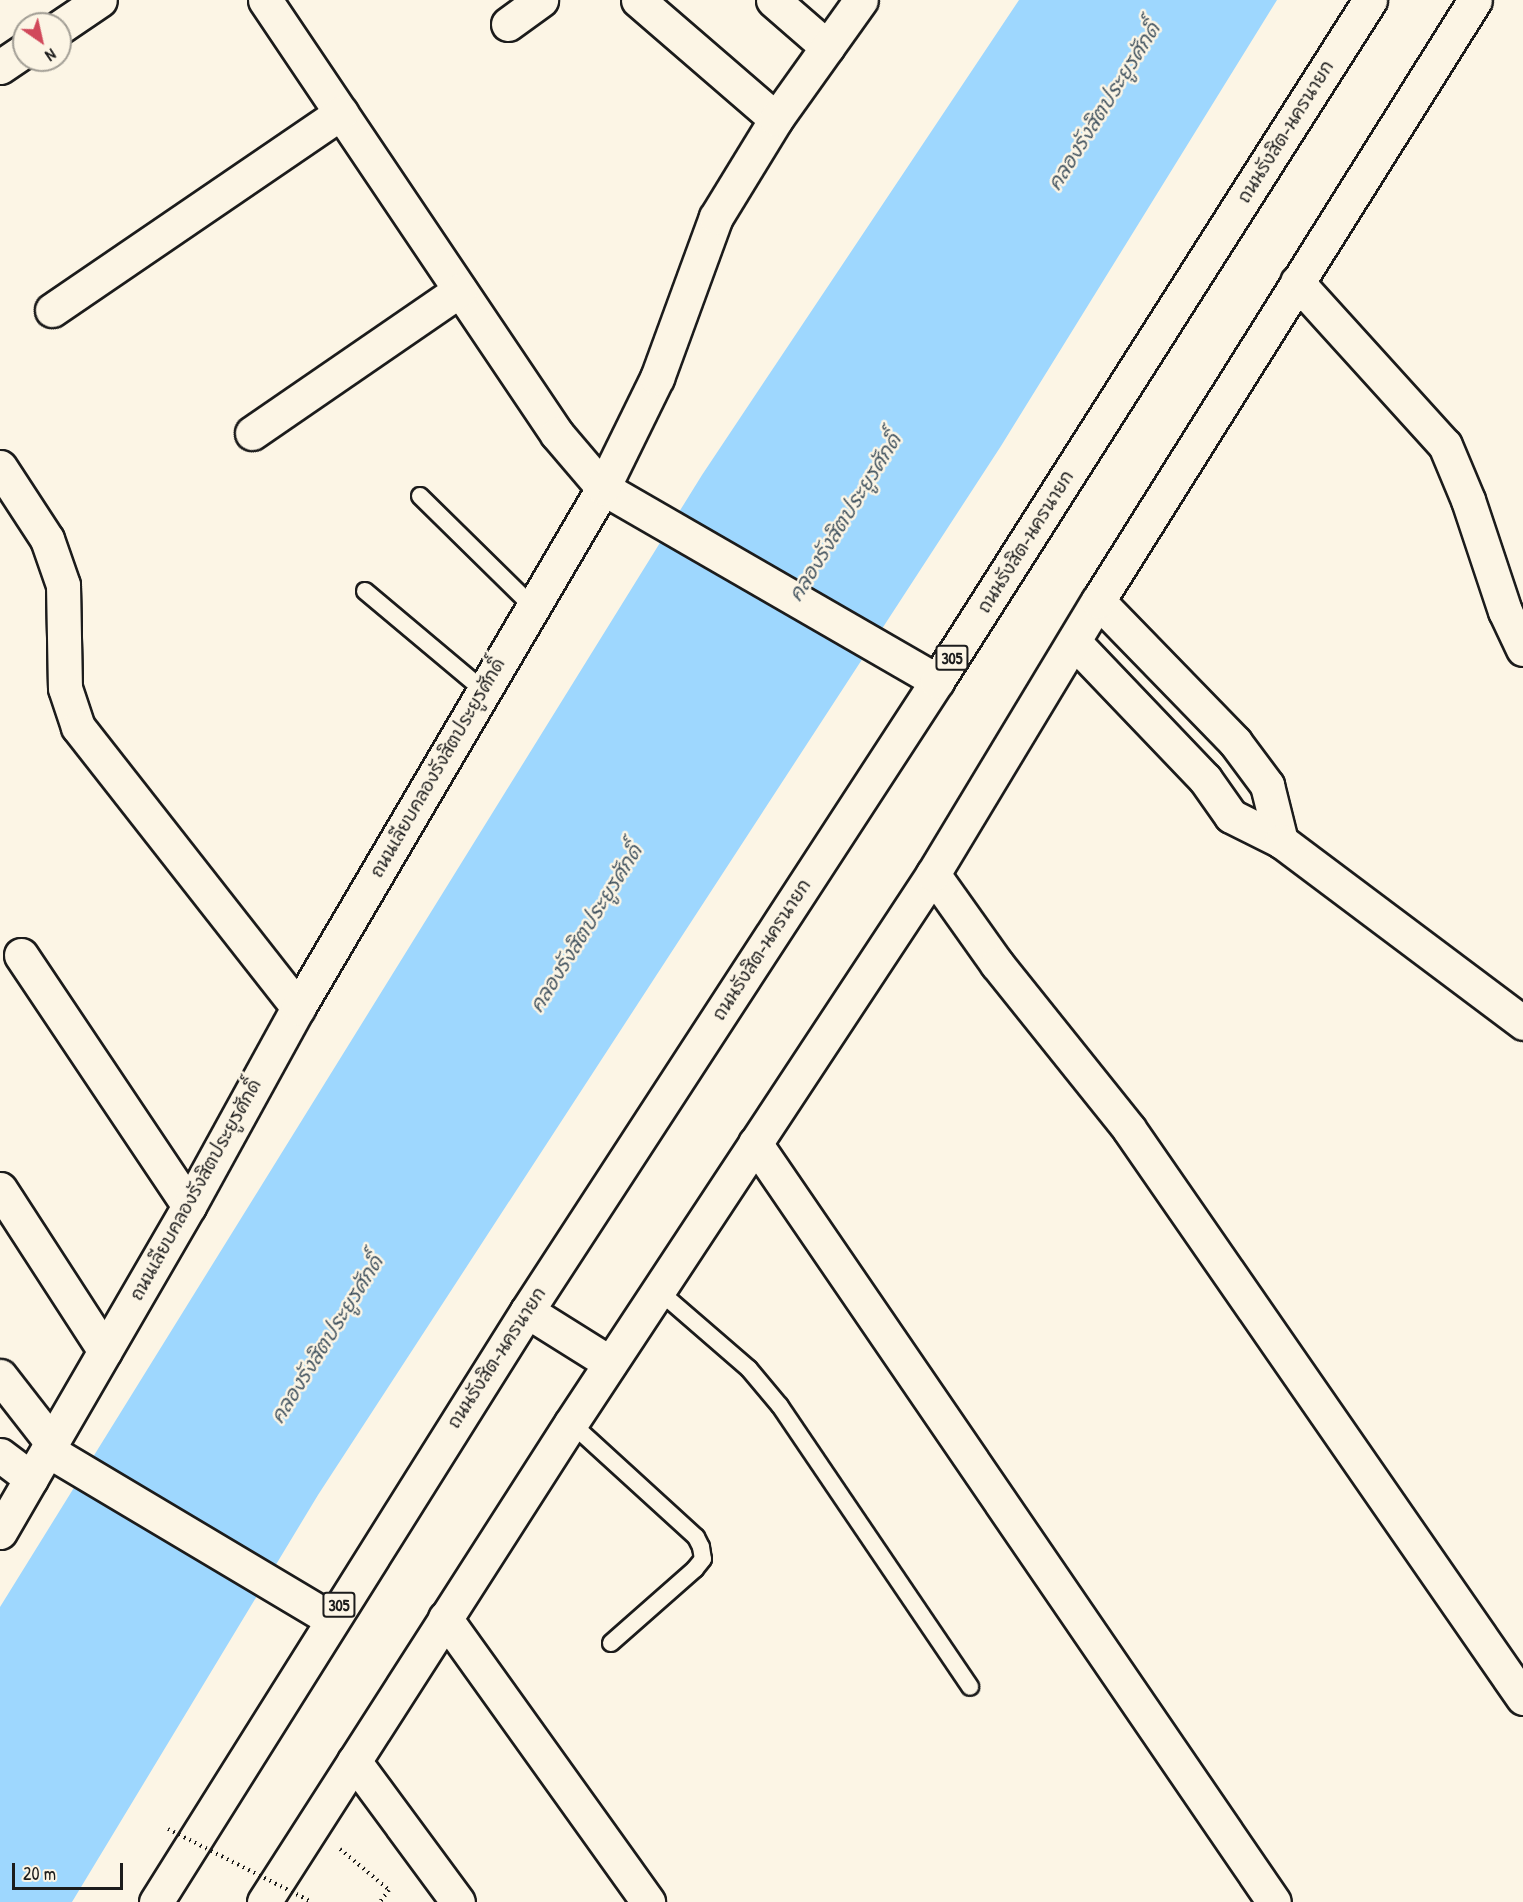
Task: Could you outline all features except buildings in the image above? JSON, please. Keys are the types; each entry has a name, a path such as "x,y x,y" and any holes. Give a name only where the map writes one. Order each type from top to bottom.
{"street":[{"path":"72,19 100,0"},
{"path":"265,0 557,434 603,488 937,681"},
{"path":"508,24 542,0"},
{"path":"638,0 776,119"},
{"path":"773,0 826,47"},
{"name":"ถนนเลียบคลองรังสิตประยูรศักดิ์","path":"0,1532 189,1206 298,1008 603,488 657,378 716,217 776,119 861,0"},
{"name":"ถนนรังสิต-นครนายก","path":"156,1902 320,1611 527,1311 937,681 1370,0"},
{"path":"264,1902 610,1363 933,874 1098,601 1475,0"},
{"path":"52,310 341,113"},
{"path":"1297,282 1445,445 1468,500 1505,611 1523,649"},
{"path":"252,433 460,290"},
{"path":"0,467 47,539 63,585 65,688 78,727 298,1008"},
{"path":"1098,601 1235,742 1267,785 1281,841"},
{"path":"1074,642 1205,779 1231,816 1281,841 1523,1023"},
{"path":"933,874 997,964 1129,1129 1523,1698"},
{"path":"21,955 189,1206"},
{"path":"755,1143 1274,1902"},
{"path":"0,1189 105,1351"},
{"path":"527,1311 610,1363"},
{"path":"0,1376 44,1458"},
{"path":"0,1455 44,1458 77,1469 320,1611"},
{"path":"445,1618 648,1902"},
{"path":"354,1761 458,1902"}],"lane":[{"path":"420,496 533,607"},
{"path":"365,591 484,691"},
{"path":"659,1291 749,1369 780,1406 970,1687"},
{"path":"571,1423 696,1537 701,1547 703,1559 695,1569 610,1643"}],"path":[{"path":"312,1825 389,1890 380,1902"},
{"path":"168,1829 312,1902"}],"water":[{"name":"คลองรังสิตประยูรศักดิ์","path":"1019,0 1277,0 1001,446 318,1495 72,1902 0,1902 0,1607 702,475"}]}
